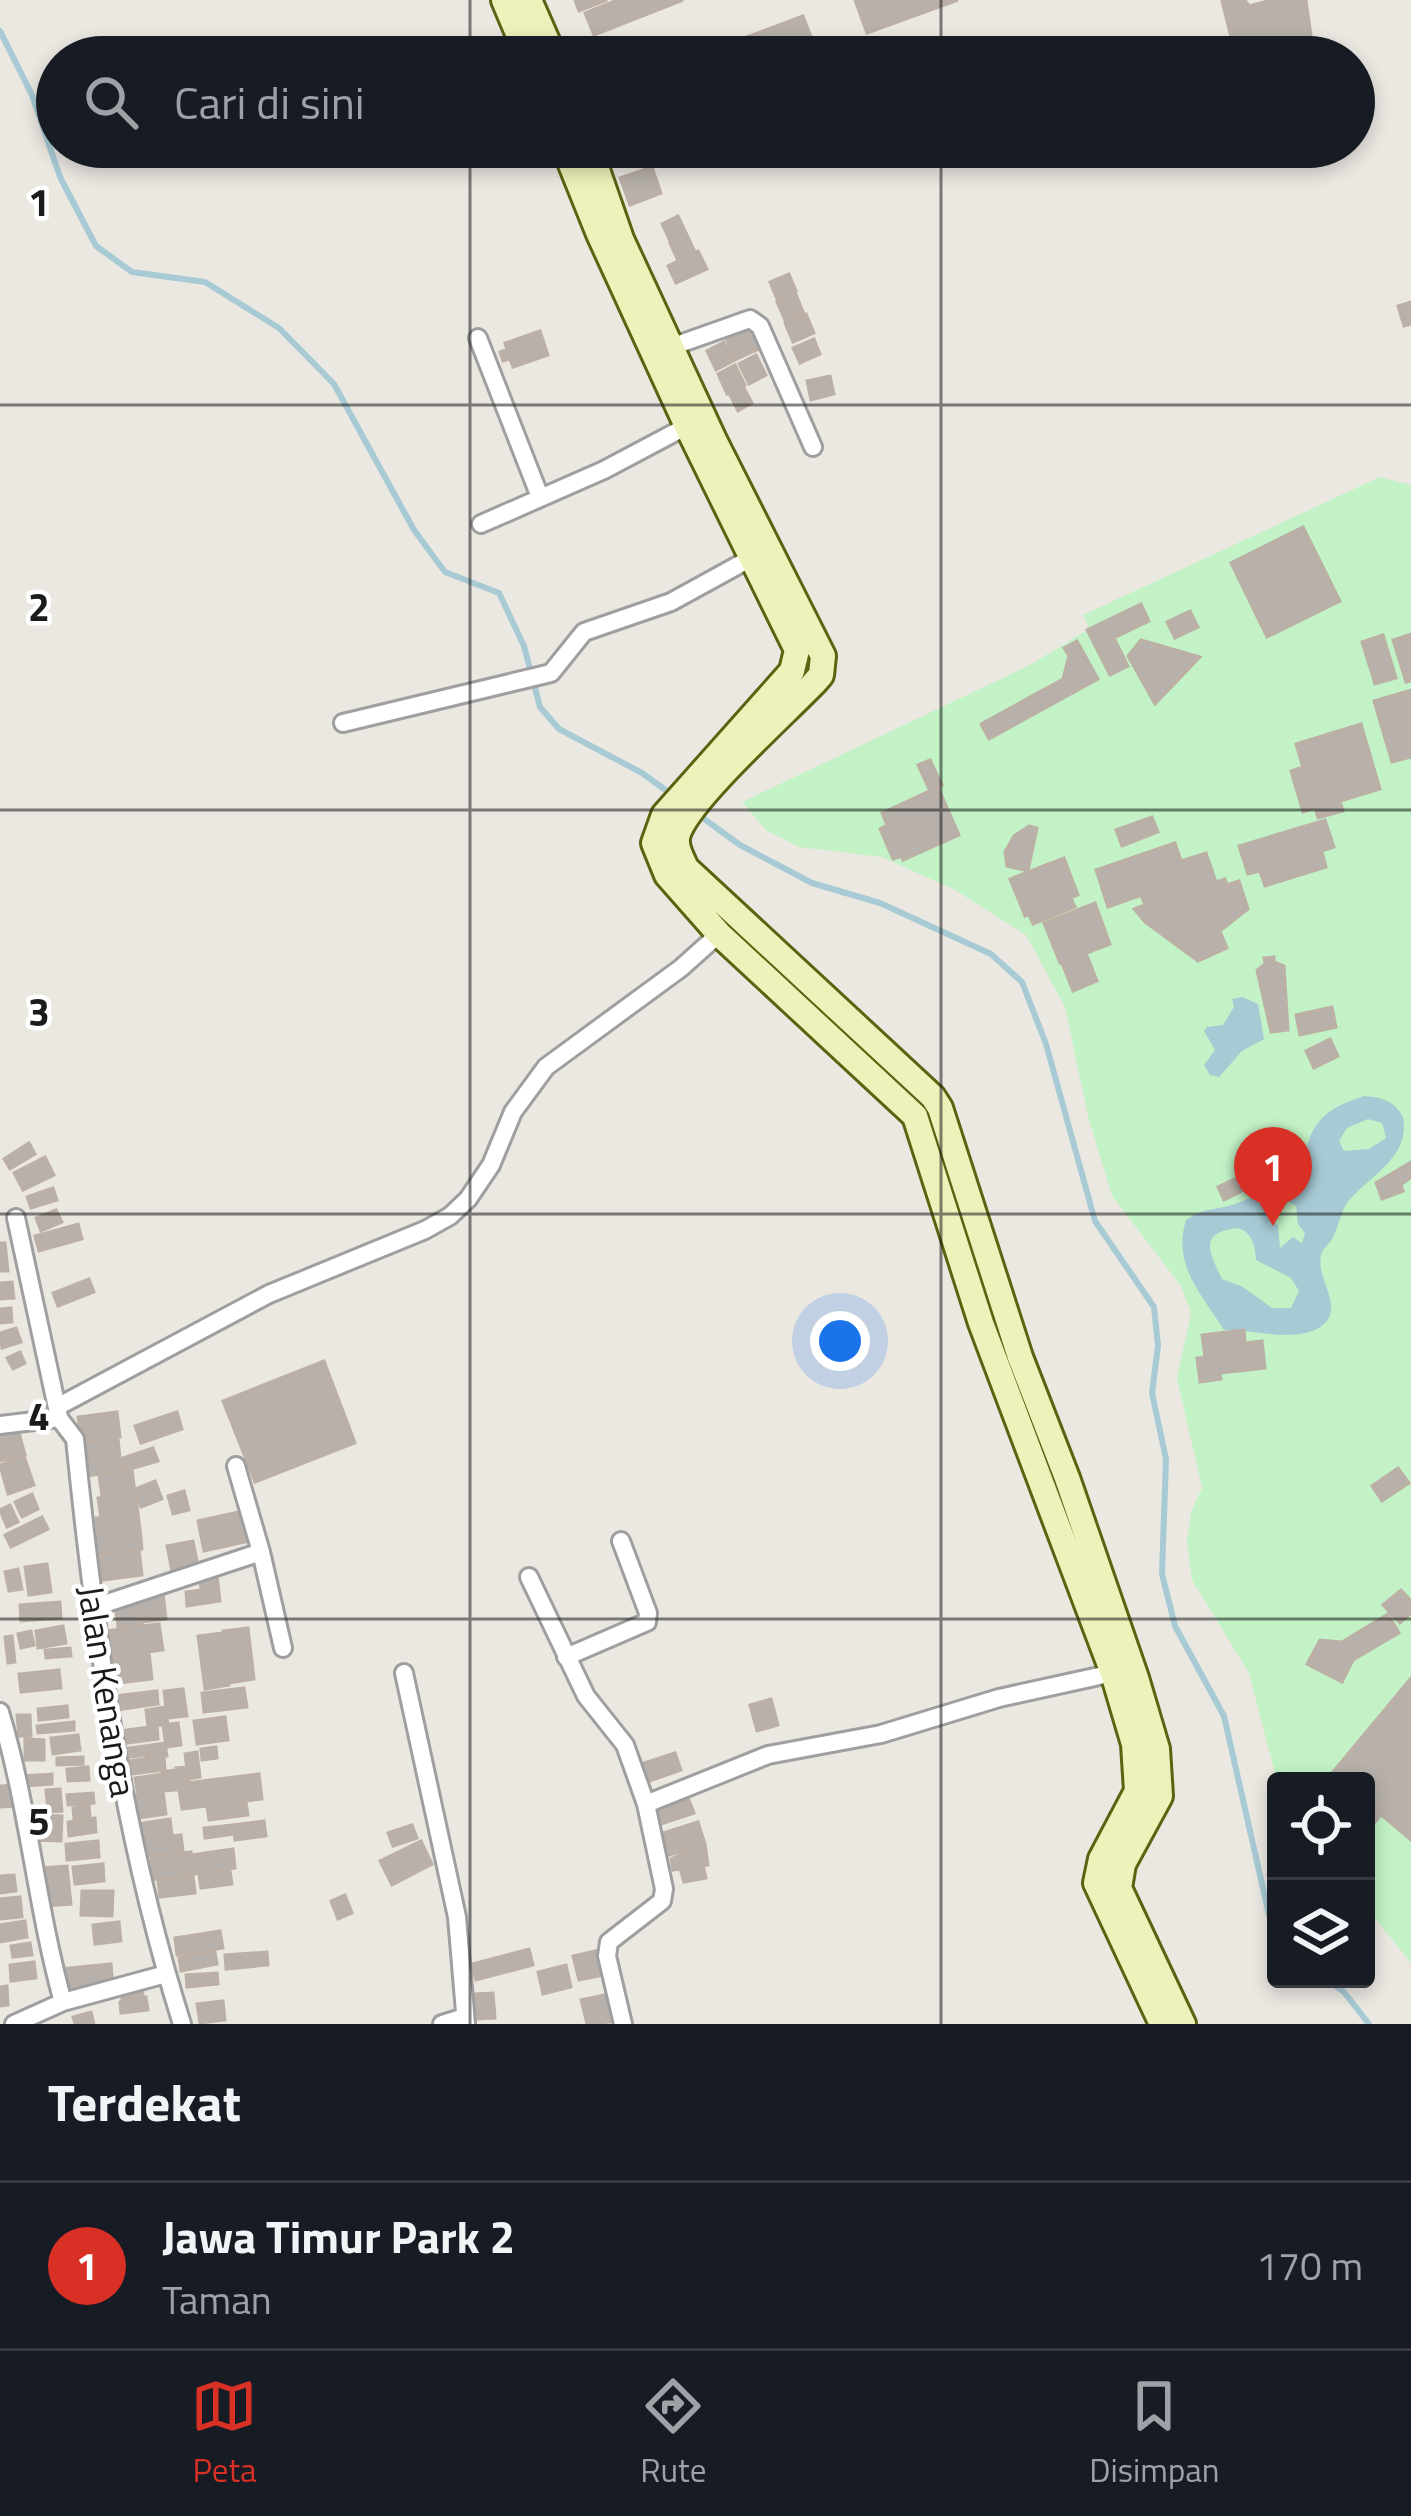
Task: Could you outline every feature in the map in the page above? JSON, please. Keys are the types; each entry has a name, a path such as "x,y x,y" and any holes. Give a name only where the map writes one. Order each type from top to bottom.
{"street":[{"path":"504,0 519,36"},
{"path":"530,0 545,36"},
{"path":"574,168 628,275 671,347 823,656 821,675 814,683 698,789"},
{"path":"595,168 628,275 687,427 794,640 796,665 654,842 662,869 719,934 915,1116 981,1323 1055,1481"},
{"path":"671,347 751,319 760,326 813,447"},
{"path":"478,338 540,497"},
{"path":"481,524 687,427"},
{"path":"343,723 535,677 558,667 584,632 670,602 753,557"},
{"path":"671,823 686,868 933,1096 949,1130 1069,1523 1139,1777 1132,1805 1101,1859 1096,1883 1176,2023"},
{"path":"0,1425 58,1413 269,1294 450,1216 491,1165 513,1112 546,1066 682,968 719,934"},
{"name":"Jalan Kenanga","path":"16,1218 58,1413 75,1439 92,1608 114,1745 182,2024"},
{"path":"236,1466 283,1648"},
{"path":"1069,1523 1136,1678 1160,1766 1160,1796 1123,1864 1119,1888 1176,2023"},
{"path":"566,1657 647,1622 648,1613 621,1541"},
{"path":"92,1608 261,1552"},
{"path":"530,1577 586,1696 625,1745 646,1804 664,1889 656,1908 615,1935 607,1949 623,2024"},
{"path":"404,1673 457,1917 465,2021 442,2024"},
{"path":"646,1804 769,1755 881,1735 999,1698 1113,1673"},
{"path":"0,1712 6,1749 21,1785 40,1916 63,2002"},
{"path":"14,2024 63,2002 166,1973"}],"green space":[{"path":"1380,477 1411,485 1411,1963 1375,1918 1375,1772 1275,1772 1249,1673 1192,1580 1187,1543 1191,1512 1202,1488 1177,1378 1191,1313 1181,1286 1112,1196 1088,1116 1065,1007 1026,935 955,890 882,857 799,847 766,830 742,802 1028,666 1089,629 1083,615"}],"water":[{"path":"1242,997 1258,1004 1264,1039 1242,1051 1219,1077 1210,1075 1204,1065 1215,1050 1204,1031 1223,1025 1234,1007 1232,999"},
{"path":"1364,1096 1392,1104 1403,1117 1404,1132 1394,1156 1347,1203 1322,1252 1320,1262 1331,1303 1327,1321 1307,1333 1224,1330 1186,1265 1186,1220 1297,1179 1314,1129 1327,1114","holes":["1368,1119 1382,1123 1386,1138 1369,1149 1344,1151 1339,1141 1347,1128","1281,1197 1296,1206 1298,1224 1305,1233 1302,1243 1293,1237 1280,1248 1278,1225 1268,1216 1269,1207","1225,1230 1243,1230 1252,1241 1256,1260 1291,1278 1299,1291 1291,1308 1272,1308 1243,1287 1222,1279 1210,1245"]}],"building":[{"path":"575,0 607,0 579,11"},
{"path":"617,0 683,0 594,35 585,13"},
{"path":"855,0 958,0 867,33"},
{"path":"1245,0 1249,6 1271,0 1306,0 1311,36 1231,36 1222,1"},
{"path":"803,16 811,36 749,36"},
{"path":"652,168 661,193 630,205 620,178"},
{"path":"678,216 687,235 671,243 662,224"},
{"path":"687,235 695,252 678,261 670,243"},
{"path":"698,251 707,269 676,283 668,266"},
{"path":"789,274 796,291 777,299 770,282"},
{"path":"796,294 803,312 785,320 777,302"},
{"path":"1411,302 1411,324 1404,326 1398,306"},
{"path":"806,314 814,333 793,342 785,323"},
{"path":"751,323 762,348 752,352 742,327"},
{"path":"742,327 752,352 735,360 725,335"},
{"path":"540,331 548,355 513,367 510,359 503,361 500,352 507,349 505,343"},
{"path":"814,339 820,354 800,363 793,348"},
{"path":"724,342 733,361 716,370 707,351"},
{"path":"756,355 766,375 749,384 739,364"},
{"path":"735,365 745,385 727,394 718,374"},
{"path":"830,376 834,394 811,400 807,381"},
{"path":"743,386 752,403 738,411 729,393"},
{"path":"1303,527 1340,601 1267,637 1231,563"},
{"path":"1141,604 1149,621 1114,638 1128,666 1110,675 1087,630"},
{"path":"1190,611 1198,627 1175,638 1167,622"},
{"path":"1411,634 1411,681 1406,682 1393,640"},
{"path":"1383,635 1396,678 1375,684 1362,642"},
{"path":"1141,640 1200,657 1155,704 1128,656"},
{"path":"1077,641 1098,679 989,739 981,724 1063,679 1069,656 1064,648"},
{"path":"1411,690 1411,757 1392,762 1374,701"},
{"path":"1361,724 1380,789 1340,801 1343,811 1318,818 1296,744"},
{"path":"930,760 942,785 930,791 918,765"},
{"path":"1303,767 1315,808 1303,812 1291,771"},
{"path":"938,787 959,835 903,860 901,856 893,859 880,829 887,825 882,813"},
{"path":"1152,817 1158,832 1122,846 1116,830"},
{"path":"1325,820 1334,847 1322,851 1326,867 1265,886 1260,871 1248,874 1239,846"},
{"path":"1029,826 1037,828 1028,871 1007,866 1005,852 1014,836"},
{"path":"1175,843 1181,861 1206,853 1212,870 1108,907 1096,870"},
{"path":"1064,858 1078,895 1025,916 1010,879"},
{"path":"1212,870 1216,882 1239,881 1248,909 1220,931 1227,948 1198,961 1134,909 1145,905 1141,895"},
{"path":"1071,898 1075,907 1033,924 1029,915"},
{"path":"1095,903 1110,944 1060,963 1044,923"},
{"path":"1086,953 1097,981 1073,991 1062,963"},
{"path":"1274,957 1274,962 1284,966 1288,1030 1271,1032 1257,970 1265,964 1264,958"},
{"path":"1332,1007 1336,1027 1300,1035 1296,1015"},
{"path":"1330,1039 1338,1056 1314,1068 1306,1051"},
{"path":"29,1143 35,1154 10,1169 4,1159"},
{"path":"45,1157 54,1175 23,1190 14,1173"},
{"path":"1411,1162 1411,1177 1401,1185 1403,1191 1382,1199 1376,1183"},
{"path":"1256,1169 1262,1181 1224,1200 1218,1187"},
{"path":"53,1188 57,1200 31,1208 27,1197"},
{"path":"56,1210 62,1222 41,1231 36,1218"},
{"path":"78,1224 82,1239 39,1251 35,1236"},
{"path":"0,1243 5,1243 8,1271 0,1271"},
{"path":"89,1279 94,1292 58,1306 53,1293"},
{"path":"12,1282 14,1298 0,1299 0,1283"},
{"path":"11,1308 12,1322 0,1323 0,1309"},
{"path":"16,1328 21,1342 2,1348 0,1333"},
{"path":"1244,1330 1245,1343 1229,1345 1230,1354 1205,1357 1202,1335"},
{"path":"1262,1341 1265,1368 1240,1371 1238,1354 1230,1354 1229,1345"},
{"path":"20,1352 25,1363 13,1369 7,1358"},
{"path":"1238,1354 1240,1371 1200,1382 1197,1358"},
{"path":"324,1361 355,1443 255,1482 223,1401"},
{"path":"117,1412 120,1437 82,1442 78,1417"},
{"path":"177,1412 182,1429 141,1443 135,1426"},
{"path":"17,1425 25,1455 0,1461 0,1430"},
{"path":"118,1439 120,1458 87,1462 84,1443"},
{"path":"153,1448 158,1461 124,1471 120,1459"},
{"path":"24,1456 34,1485 8,1494 0,1465"},
{"path":"120,1459 121,1471 86,1476 84,1463"},
{"path":"1398,1468 1409,1483 1382,1501 1372,1486"},
{"path":"132,1470 135,1493 102,1497 99,1475"},
{"path":"155,1481 162,1499 141,1507 135,1489"},
{"path":"184,1491 189,1510 173,1514 168,1496"},
{"path":"135,1493 138,1513 101,1518 98,1498"},
{"path":"32,1494 38,1509 22,1517 15,1502"},
{"path":"10,1505 18,1522 7,1527 0,1510"},
{"path":"243,1511 249,1541 204,1551 198,1521"},
{"path":"138,1513 140,1529 98,1534 96,1518"},
{"path":"42,1517 48,1529 11,1547 5,1535"},
{"path":"140,1529 142,1549 94,1555 91,1535"},
{"path":"193,1541 199,1571 173,1576 167,1546"},
{"path":"139,1550 142,1575 103,1580 100,1555"},
{"path":"47,1564 51,1592 29,1595 25,1567"},
{"path":"18,1569 22,1589 9,1591 5,1572"},
{"path":"217,1576 220,1601 187,1606 186,1592 201,1590 200,1578"},
{"path":"1401,1590 1411,1601 1411,1613 1400,1623 1383,1605"},
{"path":"163,1593 166,1619 142,1622 139,1596"},
{"path":"140,1600 143,1624 118,1627 115,1603"},
{"path":"60,1602 61,1618 21,1621 20,1605"},
{"path":"1388,1614 1399,1633 1353,1660 1342,1682 1307,1664 1320,1640 1342,1642"},
{"path":"159,1624 163,1650 110,1657 106,1631"},
{"path":"63,1626 66,1643 38,1648 36,1631"},
{"path":"248,1628 254,1679 229,1683 223,1631"},
{"path":"31,1631 34,1645 21,1648 18,1634"},
{"path":"223,1633 229,1685 205,1689 198,1636"},
{"path":"12,1636 15,1662 8,1663 5,1637"},
{"path":"70,1648 71,1656 46,1658 45,1650"},
{"path":"149,1652 152,1679 110,1684 107,1658"},
{"path":"59,1670 61,1688 21,1692 19,1674"},
{"path":"1411,1678 1411,1840 1375,1810 1375,1772 1333,1772"},
{"path":"244,1688 247,1707 204,1712 202,1693"},
{"path":"183,1689 187,1716 167,1718 164,1691"},
{"path":"157,1691 158,1704 116,1710 114,1696"},
{"path":"771,1699 778,1725 757,1731 750,1705"},
{"path":"67,1706 68,1717 39,1720 38,1709"},
{"path":"166,1707 168,1724 148,1727 146,1710"},
{"path":"17,1715 30,1715 31,1736 19,1736"},
{"path":"225,1717 228,1740 197,1744 194,1721"},
{"path":"74,1722 74,1730 38,1733 37,1726"},
{"path":"178,1723 181,1745 166,1747 163,1725"},
{"path":"157,1726 158,1739 120,1744 119,1731"},
{"path":"78,1735 80,1750 53,1754 51,1738"},
{"path":"25,1739 44,1740 44,1760 25,1760"},
{"path":"165,1743 167,1756 147,1758 145,1746"},
{"path":"145,1746 146,1755 123,1758 122,1749"},
{"path":"216,1747 217,1758 202,1760 201,1749"},
{"path":"197,1752 200,1777 188,1779 185,1754"},
{"path":"675,1753 681,1770 641,1784 635,1766"},
{"path":"164,1756 165,1770 131,1774 129,1761"},
{"path":"83,1757 83,1764 57,1765 57,1758"},
{"path":"88,1767 89,1780 68,1781 67,1769"},
{"path":"187,1767 189,1783 178,1784 176,1768"},
{"path":"175,1770 177,1790 165,1791 162,1772"},
{"path":"52,1774 52,1784 24,1786 23,1776"},
{"path":"163,1774 165,1791 138,1795 135,1778"},
{"path":"259,1774 262,1799 182,1809 178,1784"},
{"path":"15,1785 17,1806 0,1807 0,1786"},
{"path":"60,1789 62,1811 48,1812 46,1790"},
{"path":"163,1791 166,1814 131,1819 129,1796"},
{"path":"93,1793 94,1803 68,1805 67,1795"},
{"path":"689,1800 694,1813 655,1826 651,1813"},
{"path":"246,1802 248,1815 209,1820 207,1807"},
{"path":"89,1806 90,1816 74,1818 73,1808"},
{"path":"32,1815 62,1816 61,1841 31,1840"},
{"path":"95,1818 96,1832 69,1836 68,1822"},
{"path":"170,1819 172,1835 139,1840 137,1824"},
{"path":"264,1821 266,1836 235,1840 233,1825"},
{"path":"698,1822 705,1844 669,1855 663,1833"},
{"path":"233,1825 235,1834 205,1838 204,1828"},
{"path":"412,1825 417,1838 393,1846 388,1833"},
{"path":"181,1835 183,1851 142,1856 140,1840"},
{"path":"98,1841 99,1857 67,1860 66,1844"},
{"path":"421,1841 432,1864 392,1885 380,1861"},
{"path":"705,1844 708,1865 673,1870 671,1859"},
{"path":"233,1849 235,1868 193,1874 191,1855"},
{"path":"191,1852 193,1874 154,1879 151,1857"},
{"path":"103,1864 104,1881 75,1884 73,1867"},
{"path":"703,1865 706,1878 684,1882 681,1872"},
{"path":"67,1866 71,1904 44,1906 40,1868"},
{"path":"230,1871 232,1884 201,1888 199,1875"},
{"path":"14,1875 16,1891 0,1893 0,1876"},
{"path":"193,1876 195,1893 160,1897 158,1881"},
{"path":"82,1891 113,1891 112,1916 81,1915"},
{"path":"345,1895 352,1913 338,1919 331,1901"},
{"path":"20,1897 22,1917 0,1919 0,1899"},
{"path":"25,1921 27,1937 0,1942 0,1925"},
{"path":"119,1922 121,1941 95,1944 93,1925"},
{"path":"220,1931 223,1948 177,1955 175,1938"},
{"path":"30,1943 32,1955 13,1957 11,1946"},
{"path":"529,1949 533,1965 476,1980 472,1964"},
{"path":"603,1949 608,1974 579,1980 573,1956"},
{"path":"215,1952 217,1964 181,1971 179,1958"},
{"path":"267,1952 268,1965 226,1969 225,1955"},
{"path":"34,1962 36,1978 11,1981 10,1965"},
{"path":"111,1964 113,1986 60,1991 58,1969"},
{"path":"566,1965 571,1987 543,1994 538,1972"},
{"path":"217,1973 218,1984 187,1987 186,1975"},
{"path":"142,1985 143,1997 122,1999 121,1987"},
{"path":"7,1986 8,2005 0,2006 0,1987"},
{"path":"493,1993 495,2018 477,2019 475,1994"},
{"path":"614,1993 621,2021 587,2024 581,2000"},
{"path":"146,1997 148,2010 121,2013 120,2002"},
{"path":"223,2001 225,2020 200,2023 197,2004"},
{"path":"91,2012 94,2024 75,2024 73,2017"}],"waterway":[{"path":"0,31 36,107"},
{"path":"57,168 96,246 132,272 205,282 279,328 334,384 414,530 445,572 499,593 524,646 540,707 559,729 642,773 671,794"},
{"path":"696,813 740,845 812,883 880,903 991,954 1022,982 1046,1044 1095,1221 1154,1307 1158,1346 1152,1393 1166,1459 1162,1574 1175,1626 1224,1716 1267,1906"},
{"path":"1339,1988 1369,2024"}],"place":[{"name":"Jawa Timur Park 2","path":"1273,1226"}]}
